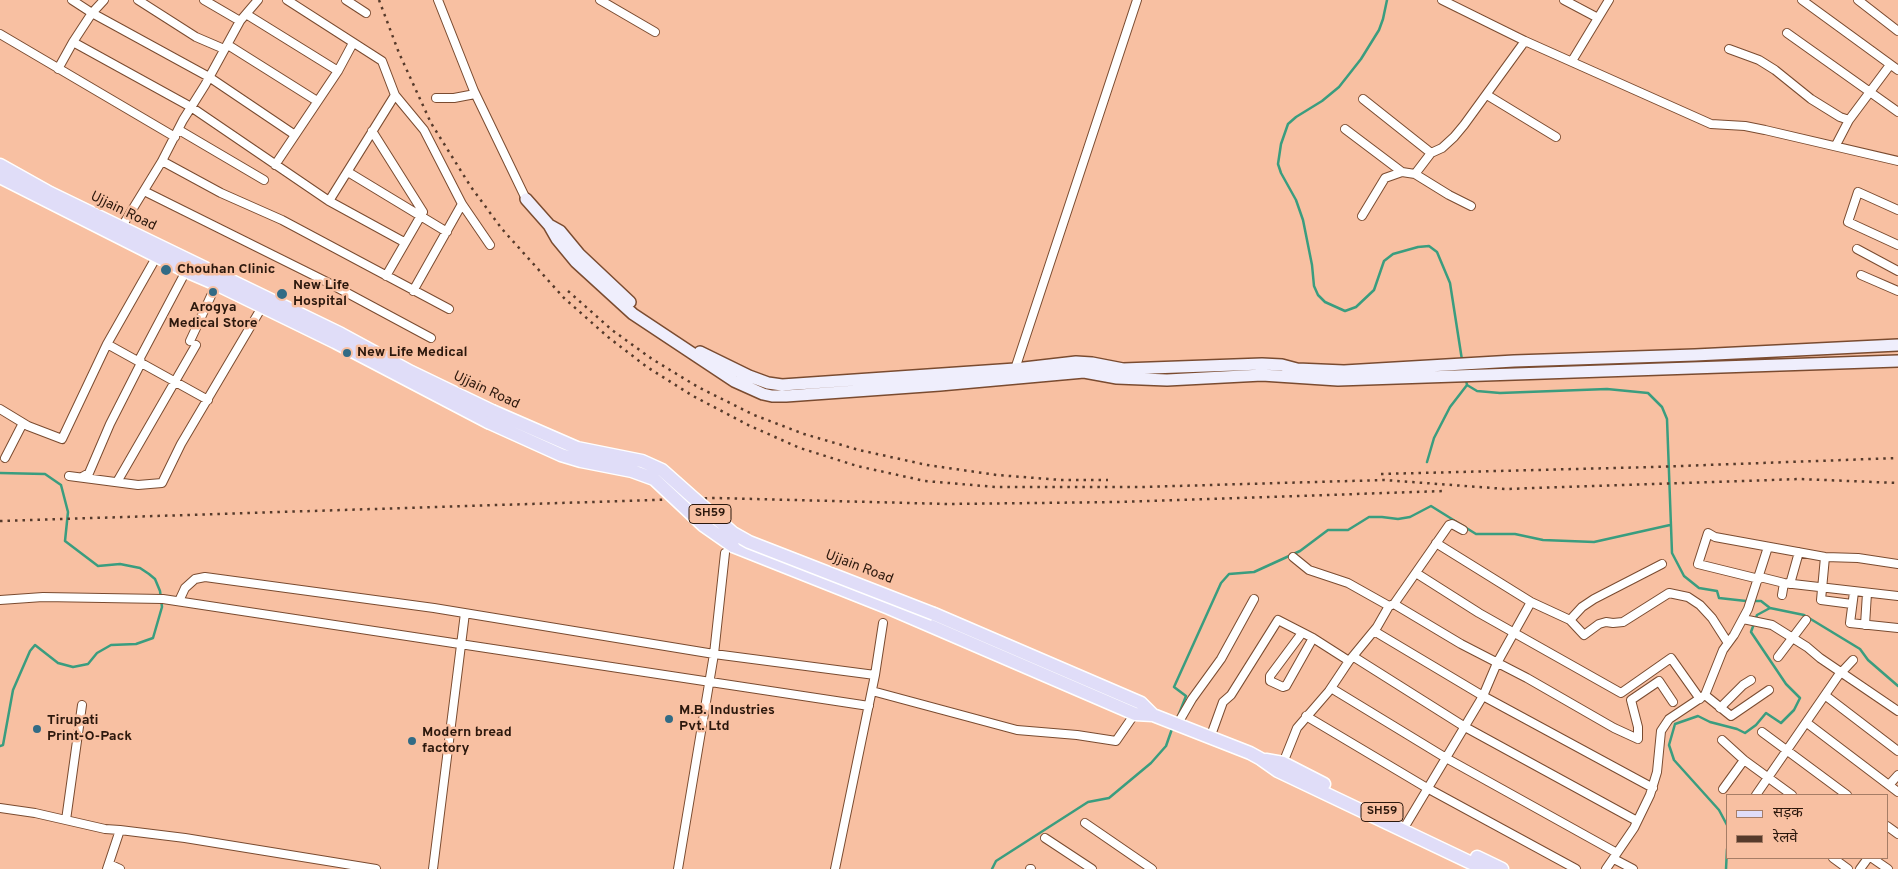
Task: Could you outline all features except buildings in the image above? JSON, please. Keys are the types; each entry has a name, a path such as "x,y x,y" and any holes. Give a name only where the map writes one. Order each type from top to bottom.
{"main road":[{"name":"Ujjain Road","path":"0,165 50,193 368,354 388,371 490,416 577,448 642,461 662,470 732,533 749,542 934,614 1124,703"},
{"name":"Ujjain Road","path":"0,177 186,271 262,307 411,372 490,416"},
{"name":"SH59","path":"490,416 560,455 644,474 654,479 703,525 733,546 1261,759 1283,764 1502,869"},
{"name":"SH59","path":"1261,759 1278,771 1484,869"}],"street":[{"path":"72,0 92,13 209,77 295,135"},
{"path":"58,69 92,13 104,0"},
{"path":"138,0 196,37 226,47 317,101"},
{"path":"204,0 240,21"},
{"path":"121,228 162,161 240,21 258,0"},
{"path":"287,0 382,61 395,95 424,130 462,204 490,245"},
{"path":"346,0 366,13"},
{"path":"438,0 475,94 526,200 549,225 560,231 579,254 632,304 696,350 749,376 768,383 801,384 1084,372 1117,378 1167,380 1262,374 1338,380 1898,361"},
{"path":"600,0 654,32"},
{"path":"1013,374 1137,0"},
{"path":"1564,0 1598,18"},
{"path":"1572,61 1609,0"},
{"path":"1802,0 1898,70"},
{"path":"1858,0 1898,31"},
{"path":"1445,1 1526,41 1711,124 1745,126 1836,145 1898,161"},
{"path":"246,14 338,71"},
{"path":"1787,33 1898,112"},
{"path":"0,34 58,69 264,180"},
{"path":"1415,174 1431,153 1442,148 1454,137 1526,41"},
{"path":"73,42 191,107 329,200 404,242"},
{"path":"275,165 338,71 353,43"},
{"path":"1729,49 1759,60 1776,70 1822,106 1849,120"},
{"path":"1836,145 1849,120 1868,92 1890,65"},
{"path":"436,98 454,98 475,94"},
{"path":"329,200 395,95"},
{"path":"1487,95 1556,137"},
{"path":"1363,99 1431,153"},
{"path":"1345,129 1402,172"},
{"path":"372,131 423,212 386,276"},
{"path":"162,161 221,193 282,220 448,309"},
{"path":"348,172 447,232"},
{"path":"1362,216 1382,181 1389,175 1402,172 1415,174 1471,206"},
{"path":"144,191 323,280 431,338"},
{"path":"1898,210 1858,192 1848,222 1898,245"},
{"path":"414,291 462,204"},
{"path":"1857,249 1898,271"},
{"path":"0,409 23,423 62,439 107,344 157,256"},
{"path":"82,477 89,473 110,424 141,363 140,358 186,271"},
{"path":"1861,275 1898,291"},
{"path":"117,482 175,381 193,343 216,285"},
{"path":"68,476 138,485 162,483 182,444 262,307"},
{"path":"107,344 208,400"},
{"path":"1013,374 1076,362 1123,369 1262,364 1282,365 1298,369 1344,370 1898,345"},
{"path":"5,458 23,423"},
{"path":"1283,764 1291,741 1306,716 1331,688 1374,631 1448,525 1452,524 1463,530"},
{"path":"1898,564 1858,558 1825,557 1715,537 1708,533 1698,564 1787,584 1898,596"},
{"path":"1436,543 1531,602 1570,620 1584,635 1599,624 1623,622 1669,593 1688,597 1700,605 1712,618 1728,644"},
{"path":"1606,869 1634,828 1652,788 1657,772 1661,731 1669,719 1702,697 1712,674 1748,609 1768,547"},
{"path":"1782,596 1799,552"},
{"path":"678,869 714,654 725,553"},
{"path":"1293,557 1309,570 1348,583 1392,605 1614,728 1638,739 1638,727 1631,700 1660,681 1672,702"},
{"path":"1825,557 1821,600 1852,604"},
{"path":"1570,620 1582,607 1594,599 1662,564"},
{"path":"1416,573 1514,633 1621,692 1671,658 1702,697 1731,716 1769,690"},
{"path":"179,601 185,588 194,579 205,577 466,613 714,654 875,676"},
{"path":"1854,592 1850,623 1898,628"},
{"path":"1865,625 1867,593"},
{"path":"0,600 43,597 164,599 869,706"},
{"path":"1177,725 1192,699 1221,659 1254,599"},
{"path":"1406,823 1483,696 1497,663 1531,602"},
{"path":"433,869 466,613"},
{"path":"1743,619 1772,625 1898,711"},
{"path":"1210,738 1223,702 1231,695 1278,620 1314,638 1466,726 1637,821"},
{"path":"1778,657 1806,620"},
{"path":"835,869 875,676 883,623"},
{"path":"1374,631 1483,696 1652,788"},
{"path":"1302,633 1270,676 1270,682 1283,687 1286,686 1314,638"},
{"path":"1755,794 1807,723 1838,676 1843,673 1852,660"},
{"path":"1720,708 1751,680"},
{"path":"1331,688 1446,758 1526,801 1616,856 1633,869"},
{"path":"872,691 1017,730 1077,735 1116,741 1138,709"},
{"path":"1826,696 1898,751"},
{"path":"66,820 82,705"},
{"path":"1306,716 1427,788 1576,869"},
{"path":"1807,723 1898,792"},
{"path":"1762,732 1846,794"},
{"path":"1722,740 1744,760 1791,794"},
{"path":"1723,789 1744,760"},
{"path":"1889,785 1898,775"},
{"path":"0,808 36,812 105,829 376,869"},
{"path":"1085,823 1152,869"},
{"path":"120,830 108,866 120,869"},
{"path":"1045,838 1092,869"},
{"path":"1834,859 1848,869"},
{"path":"1873,859 1888,869"}],"waterway":[{"path":"1387,0 1379,30 1361,59 1339,87 1288,124 1281,144 1278,164 1296,200 1303,220 1314,286 1318,295 1325,302 1345,311 1356,307 1374,290 1384,261 1393,254 1429,246 1437,252 1450,283 1462,360"},
{"path":"1466,380 1467,385 1477,391 1500,393 1607,389 1648,393 1662,407 1667,419 1672,553 1684,576 1699,588 1717,591 1719,598 1761,601 1770,608 1804,615 1860,649 1868,660 1898,686"},
{"path":"1427,462 1434,438 1450,407 1467,385"},
{"path":"0,473 45,474 61,485 68,512 65,541 98,566 120,564 140,568 149,574 155,579 160,591 162,607 153,638 136,644 111,645 97,653 88,664 73,667 58,663 35,645 30,651 13,690 3,745 0,746"},
{"path":"1177,719 1186,696 1174,687 1221,583 1229,574 1254,572 1300,551 1328,530 1348,530 1369,517 1398,519 1410,517 1431,506 1476,534 1515,534 1543,540 1594,542 1670,525"},
{"path":"1726,823 1719,810 1674,760 1669,745 1675,724 1698,716 1710,722 1745,733 1756,725 1766,713 1781,723 1794,710 1800,698 1786,684 1751,632 1757,615 1770,608"},
{"path":"992,869 996,861 1088,802 1109,798 1151,763 1166,746 1173,726"},
{"path":"1726,859 1726,869"}],"railway":[{"path":"379,0 399,53 431,123 471,187 502,229 564,298 608,337 647,367 693,396 750,426 800,448 857,466 925,481 996,487 1141,487 1384,480 1506,489 1800,479 1898,483"},
{"path":"568,291 612,330 652,359 698,387 754,415 804,434 859,450 927,465 997,475 1061,480 1108,480"},
{"path":"1381,474 1898,458"},
{"path":"0,521 716,498 948,504 1120,502 1444,491"}],"place":[{"name":"Chouhan Clinic","path":"166,270"},
{"name":"Arogya Medical Store","path":"213,292"},
{"name":"New Life Hospital","path":"282,294"},
{"name":"New Life Medical","path":"347,353"},
{"name":"M.B. Industries Pvt. Ltd","path":"669,719"},
{"name":"Tirupati Print-O-Pack","path":"37,729"},
{"name":"Modern bread factory","path":"412,741"}]}
